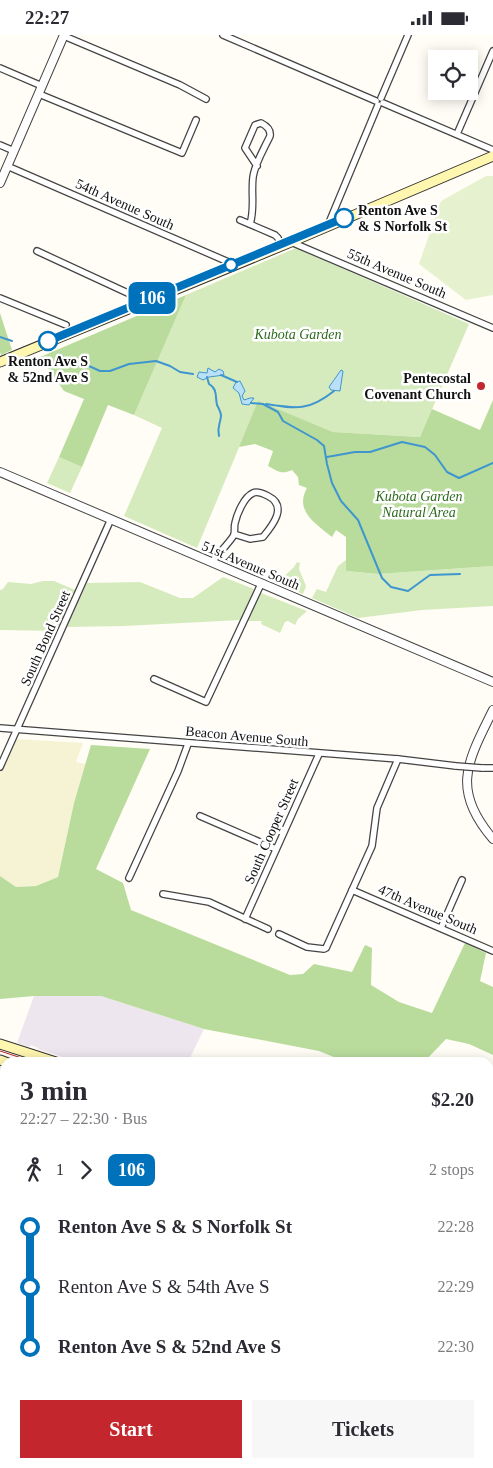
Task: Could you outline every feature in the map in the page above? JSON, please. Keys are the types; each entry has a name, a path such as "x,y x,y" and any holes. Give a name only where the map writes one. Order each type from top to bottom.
{"main road":[{"path":"0,362 493,156"},
{"path":"0,1044 40,1057"}],"street":[{"path":"223,35 493,150"},
{"path":"328,225 408,35"},
{"path":"0,183 64,36 180,85 184,89 206,99"},
{"path":"457,135 493,51"},
{"path":"0,68 40,90 182,153 196,120"},
{"path":"250,224 253,177 270,134 268,128 261,123 255,125 245,148 257,166"},
{"path":"0,145 14,151"},
{"name":"54th Avenue South","path":"7,166 233,264"},
{"path":"240,220 275,235 281,245"},
{"name":"55th Avenue South","path":"291,241 493,329"},
{"path":"37,251 145,301"},
{"path":"0,298 66,325"},
{"name":"51st Avenue South","path":"0,471 493,683"},
{"path":"212,562 234,535 235,524 240,510 252,493 263,494 275,501 278,507 278,514 263,537 250,539 234,535"},
{"name":"South Bond Street","path":"0,767 111,519"},
{"path":"154,679 206,702 261,584"},
{"path":"493,710 468,764 468,782 469,796 474,810 482,825 493,839"},
{"name":"Beacon Avenue South","path":"0,727 493,768"},
{"path":"129,878 178,771 188,744"},
{"name":"South Cooper Street","path":"245,919 319,754"},
{"path":"279,934 307,947 326,948 374,839 377,807 398,759"},
{"path":"200,816 276,849"},
{"path":"441,928 462,879"},
{"name":"47th Avenue South","path":"352,891 493,951"},
{"path":"163,894 209,903 268,929"}],"shaded area":[{"path":"16,739 83,743 76,762 86,764 74,803 58,877 36,886 16,887 0,876 0,774"},
{"path":"34,996 101,996 204,1029 190,1057 63,1057 31,1045 29,1047 17,1043"}],"green space":[{"path":"486,176 493,176 493,295 466,300 419,264 441,201"},
{"name":"Kubota Garden","path":"296,248 469,324 420,437 333,432 258,402 197,548 124,516 162,428 134,415 186,295"},
{"path":"186,295 134,415 108,405 82,467 59,457 84,399 64,391 40,357"},
{"path":"0,313 12,350 1,355 0,352"},
{"name":"Kubota Garden Natural Area","path":"493,400 493,566 378,574 346,571 346,537 336,530 332,537 309,516 303,504 307,488 299,485 298,477 292,470 282,472 268,466 273,451 255,444 239,447 258,401 333,432 420,437 432,409 480,430"},
{"path":"59,457 82,467 70,493 47,483"},
{"path":"346,560 346,571 377,574 493,566 493,606 422,610 358,618 312,598 317,589 326,592 338,566"},
{"path":"297,562 300,563 299,569 306,586 303,594 277,583"},
{"path":"223,577 254,589 241,620 67,627 87,583 140,582 180,598 193,598"},
{"path":"54,581 75,590 57,631 0,630 0,590 8,582 31,584"},
{"path":"261,593 307,611 298,619 295,625 288,621 285,622 280,633 261,624 262,621 248,621"},
{"path":"91,745 150,749 96,869 123,883 131,910 290,975 303,974 314,964 352,972 365,945 372,948 371,985 399,1002 432,1013 465,943 486,953 480,981 493,987 493,1055 469,1044 446,1039 429,1057 334,1057 319,1051 204,1029 101,996 34,996 0,999 0,876 16,887 36,886 58,877 74,803"}],"water":[{"path":"208,368 215,372 219,369 223,371 224,375 209,377 203,380 197,377 199,372 207,373"},
{"path":"341,370 343,371 340,391 331,390 329,387"},
{"path":"240,381 245,391 242,396 244,400 254,398 249,405 242,404 239,393 233,388 236,382"}],"waterway":[{"path":"0,337 12,341"},
{"path":"60,354 76,366 89,366 100,371 110,371 129,364 156,361 180,372 193,374"},
{"path":"221,375 237,382"},
{"path":"207,377 209,384 215,391 217,405 221,413 218,430 219,436"},
{"path":"266,404 302,407 317,402 334,391"},
{"path":"251,403 263,404 278,412 283,421 324,446 332,483 341,501 358,520 382,578 391,587 408,591 430,575 460,574"},
{"path":"327,457 355,452 370,452 402,442 425,447 435,455 447,472 459,478 493,463"}],"tram line":[{"path":"0,1051 18,1057"}],"bus line":[{"name":"106","path":"48,341 344,218"}],"place":[{"name":"Renton Ave S & S Norfolk St","path":"344,218"},
{"name":"Renton Ave S & 52nd Ave S","path":"48,341"},
{"name":"Pentecostal Covenant Church","path":"481,386"}]}
